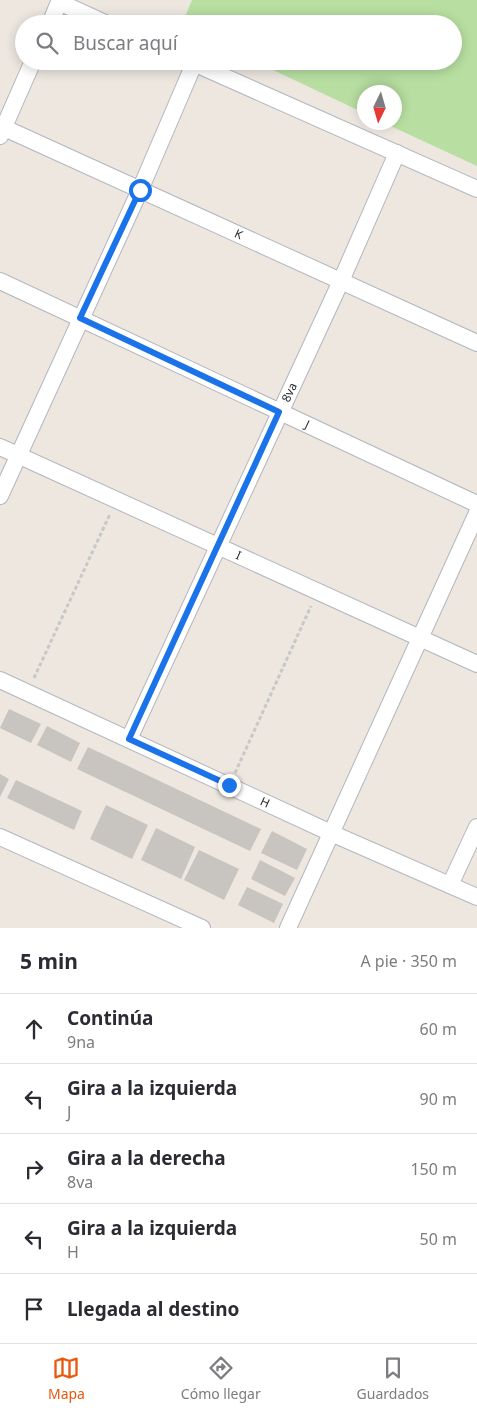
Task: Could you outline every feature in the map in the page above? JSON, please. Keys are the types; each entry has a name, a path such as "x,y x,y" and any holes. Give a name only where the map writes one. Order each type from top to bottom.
{"street":[{"path":"54,15 60,2 88,15"},
{"path":"1,130 29,70"},
{"path":"0,496 140,190 189,70"},
{"path":"210,70 477,189"},
{"name":"K","path":"1,130 140,190 477,343"},
{"name":"8va","path":"129,739 341,281 396,153"},
{"name":"J","path":"0,281 477,504"},
{"name":"I","path":"0,447 477,664"},
{"path":"288,928 477,513"},
{"name":"H","path":"0,680 331,833 477,897"},
{"path":"450,885 477,827"},
{"path":"0,836 202,928"}],"path":[{"path":"27,693 116,500"},
{"path":"229,785 318,591"}],"green space":[{"path":"192,0 477,0 477,166 399,130 402,130 402,85 357,85 357,110 273,70 462,70 462,15 186,15"}],"building":[{"path":"9,709 41,724 31,743 0,728"},
{"path":"47,726 80,743 71,762 37,745"},
{"path":"88,747 261,829 250,851 77,769"},
{"path":"0,774 9,779 0,797"},
{"path":"16,780 82,811 74,830 7,798"},
{"path":"106,805 148,825 132,859 90,839"},
{"path":"156,828 195,847 181,879 141,860"},
{"path":"272,831 307,849 297,870 261,853"},
{"path":"199,850 239,869 224,900 184,880"},
{"path":"260,860 295,878 285,896 251,879"},
{"path":"247,887 283,904 274,923 238,905"}],"route":[{"path":"140,190 80,318 279,412 129,739 229,785"}]}
